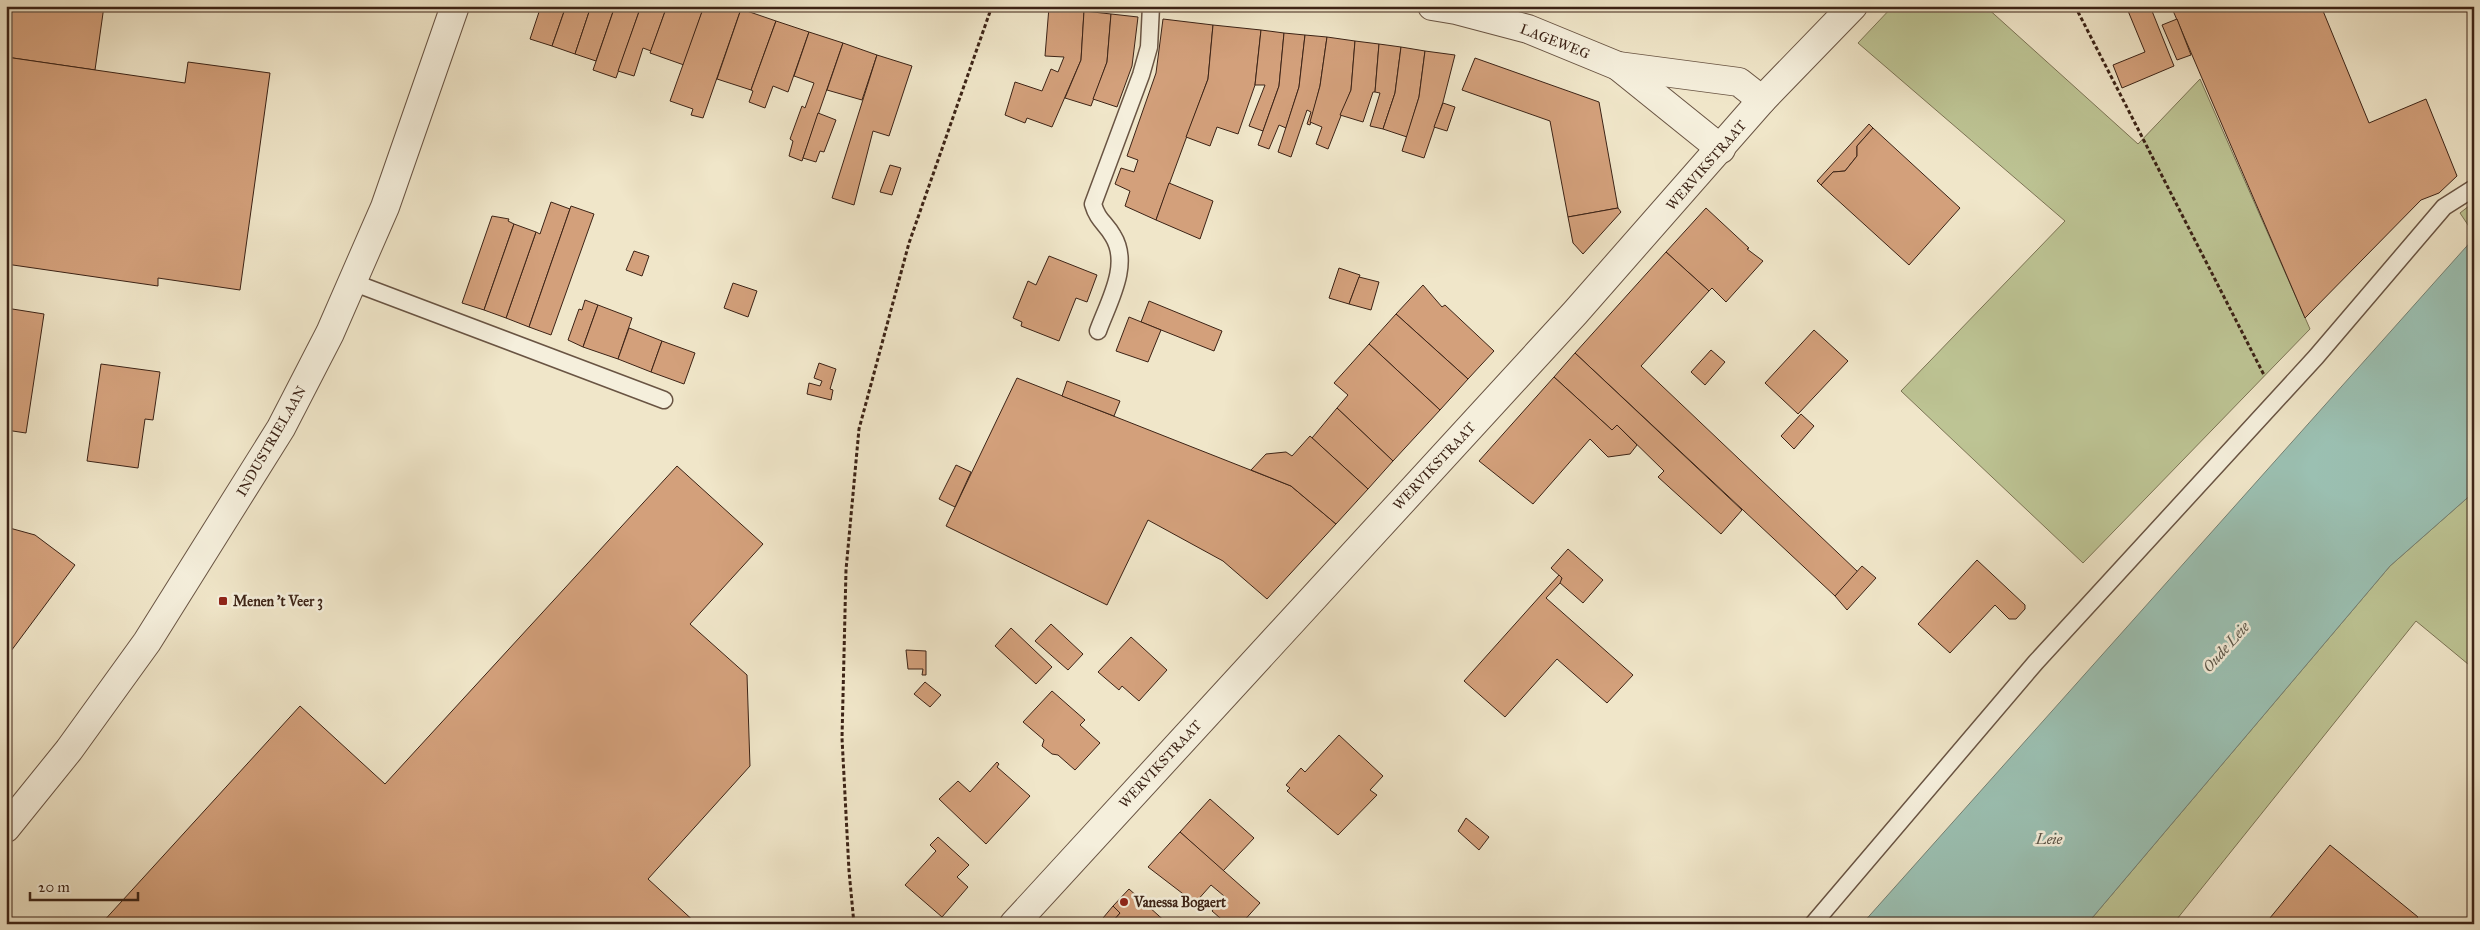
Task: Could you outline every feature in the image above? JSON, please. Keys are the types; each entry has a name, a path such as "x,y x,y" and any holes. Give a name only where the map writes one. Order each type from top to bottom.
{"street":[{"name":"LAGEWEG","path":"1432,6 1456,10 1528,29 1618,66 1739,82 1762,100"},
{"name":"WERVIKSTRAAT","path":"1014,924 1575,313 1721,149 1762,100 1853,6"},
{"name":"INDUSTRIELAAN","path":"6,828 69,750 147,642 282,428 330,333 385,207 454,8"},
{"name":"LAGEWEG","path":"1618,66 1721,149"}],"lane":[{"path":"1098,331 1119,272 1120,258 1114,236 1097,218 1093,204 1141,76 1149,47 1151,6"},
{"path":"1813,924 2036,662 2276,400 2444,207 2474,188"},
{"path":"352,282 664,400"}],"path":[{"path":"854,924 849,871 842,738 846,570 859,429 909,243 992,6"},
{"path":"2075,6 2276,400"}],"shaded area":[{"path":"1893,6 1985,6 2138,144 2200,79 2310,329 2083,563 1901,391 2065,221 1858,43"},
{"path":"2474,202 2474,234 2460,213"},
{"path":"2474,492 2474,669 2416,621 2173,924 2087,924 2390,566"}],"water":[{"name":"Leie","path":"2474,238 2474,492 2390,566 2087,924 1862,924"}],"building":[{"path":"8,6 104,6 95,70 6,57"},
{"path":"541,6 566,6 552,46 530,39"},
{"path":"566,6 591,6 575,54 552,46"},
{"path":"591,6 615,6 596,61 575,54"},
{"path":"615,6 641,6 616,78 593,70"},
{"path":"641,6 667,6 651,51 643,48 634,76 618,71"},
{"path":"667,6 704,6 684,65 650,53"},
{"path":"704,6 734,6 741,9 703,118 691,115 693,109 670,101"},
{"path":"2126,6 2150,6 2174,66 2122,88 2113,65 2145,52"},
{"path":"2171,6 2321,6 2369,123 2426,99 2457,176 2439,193 2421,200 2305,318"},
{"path":"1049,7 1084,11 1081,60 1052,127 1027,118 1025,123 1005,115 1015,82 1042,91 1051,69 1058,72 1064,57 1045,56"},
{"path":"741,9 776,21 751,90 717,79"},
{"path":"1084,11 1111,14 1107,62 1091,106 1065,98 1081,60"},
{"path":"1111,14 1138,17 1132,66 1117,107 1093,99 1107,62"},
{"path":"1163,19 1213,25 1208,79 1156,220 1125,206 1130,191 1115,184 1121,168 1134,172 1138,160 1127,156 1156,73"},
{"path":"2177,19 2191,55 2177,60 2162,25"},
{"path":"776,21 809,32 788,92 773,86 765,108 749,102 753,91 751,90"},
{"path":"1213,25 1261,30 1255,85 1238,134 1217,127 1210,146 1186,137 1208,79"},
{"path":"1261,30 1284,33 1279,86 1263,131 1249,126 1265,85 1255,85"},
{"path":"809,32 843,43 802,161 789,156 793,141 790,139 802,106 805,108 814,83 794,76"},
{"path":"1284,33 1305,35 1299,87 1286,128 1279,125 1269,149 1258,145 1279,86"},
{"path":"1305,35 1327,37 1320,86 1310,125 1307,124 1311,112 1307,110 1291,157 1278,152 1299,87"},
{"path":"1327,37 1355,41 1351,90 1328,149 1316,144 1322,127 1310,122 1320,86"},
{"path":"1355,41 1379,44 1375,92 1373,92 1363,122 1340,115 1351,90"},
{"path":"843,43 877,55 862,100 827,90"},
{"path":"1379,44 1401,47 1395,93 1383,129 1370,126 1380,93 1375,92"},
{"path":"1401,47 1425,51 1419,97 1407,137 1383,129 1395,93"},
{"path":"1425,51 1455,55 1443,102 1424,158 1402,151 1419,97"},
{"path":"877,55 912,66 889,136 873,131 854,205 832,198"},
{"path":"6,57 185,83 188,62 270,73 240,290 158,278 158,286 6,264"},
{"path":"1475,58 1599,102 1618,208 1568,217 1550,121 1462,90"},
{"path":"1443,103 1455,107 1447,131 1434,127"},
{"path":"818,113 836,120 824,152 820,151 816,162 803,158"},
{"path":"1869,124 1873,128 1857,146 1857,156 1845,171 1833,172 1821,185 1817,181"},
{"path":"1873,128 1960,208 1909,265 1821,185 1833,172 1845,171 1857,156 1857,146"},
{"path":"890,165 901,168 892,195 880,192"},
{"path":"1169,183 1213,201 1200,239 1156,220"},
{"path":"551,202 570,209 529,327 506,318 536,232 540,234"},
{"path":"571,206 594,214 551,335 529,327"},
{"path":"1618,208 1621,212 1583,254 1573,243 1568,217"},
{"path":"1706,208 1749,248 1747,249 1763,261 1726,302 1712,288 1709,291 1666,252"},
{"path":"492,216 509,219 508,221 514,224 484,310 462,303"},
{"path":"514,224 536,232 506,318 484,310"},
{"path":"634,251 649,256 642,276 626,270"},
{"path":"1666,252 1709,291 1641,366 1858,572 1835,596 1575,353"},
{"path":"1049,256 1097,275 1087,302 1076,298 1059,341 1021,326 1022,322 1013,318 1028,281 1036,285"},
{"path":"1339,268 1360,275 1349,304 1329,298"},
{"path":"1359,277 1379,282 1371,310 1349,304"},
{"path":"733,283 757,291 748,317 724,308"},
{"path":"1423,285 1442,307 1445,305 1494,351 1468,379 1396,314"},
{"path":"585,300 598,305 583,347 568,340 579,309 582,310"},
{"path":"1149,301 1222,331 1214,351 1141,322"},
{"path":"598,305 632,318 618,359 583,347"},
{"path":"6,308 44,314 26,433 6,430"},
{"path":"1396,314 1468,379 1440,410 1369,344"},
{"path":"1129,317 1161,330 1148,362 1116,351"},
{"path":"629,328 662,341 651,372 618,359"},
{"path":"1814,330 1848,361 1798,414 1765,383"},
{"path":"662,341 695,353 684,384 651,372"},
{"path":"1369,344 1440,410 1393,461 1337,408 1348,395 1334,383"},
{"path":"1711,350 1725,362 1705,385 1691,372"},
{"path":"1575,353 1742,510 1721,534 1658,477 1664,471 1617,425 1612,430 1554,377"},
{"path":"819,363 836,369 830,389 833,390 831,400 807,394 809,383 820,386 822,381 814,378"},
{"path":"101,364 160,372 153,420 145,419 138,468 87,461"},
{"path":"1554,377 1612,430 1617,425 1637,445 1630,454 1608,457 1590,439 1533,504 1479,461"},
{"path":"1017,378 1291,486 1336,524 1267,599 1223,561 1148,520 1107,605 946,526"},
{"path":"1067,381 1120,401 1114,416 1062,396"},
{"path":"1337,408 1393,461 1368,489 1312,438"},
{"path":"1801,414 1814,426 1794,449 1781,436"},
{"path":"1310,436 1368,489 1336,524 1291,486 1251,470 1266,454 1286,452 1292,456"},
{"path":"956,465 971,472 955,507 939,499"},
{"path":"677,466 763,544 690,624 747,675 750,766 648,879 697,924 101,924 300,706 385,784"},
{"path":"6,527 35,535 75,565 11,651 6,648"},
{"path":"1568,549 1603,580 1583,603 1559,582 1562,578 1551,568"},
{"path":"1977,560 2025,605 2025,609 2016,619 2009,619 1995,605 1950,653 1918,624"},
{"path":"1862,566 1876,578 1847,610 1835,596"},
{"path":"1559,575 1562,578 1560,583 1546,598 1633,675 1607,703 1557,659 1505,717 1464,681"},
{"path":"1051,624 1083,654 1068,670 1035,641"},
{"path":"1011,628 1052,667 1036,684 995,646"},
{"path":"1131,637 1167,670 1139,701 1122,686 1119,690 1098,672"},
{"path":"906,650 926,651 926,675 922,675 923,669 908,669"},
{"path":"925,682 941,695 930,707 914,694"},
{"path":"1052,691 1085,720 1080,725 1100,743 1075,770 1058,755 1052,754 1042,746 1044,740 1023,722"},
{"path":"1339,735 1383,776 1370,790 1377,795 1338,835 1287,791 1290,788 1286,785 1301,768 1305,772"},
{"path":"997,762 999,764 997,767 1030,796 986,844 939,799 958,781 970,792"},
{"path":"1210,799 1254,838 1223,871 1180,832"},
{"path":"1466,818 1489,837 1479,850 1458,831"},
{"path":"1180,832 1260,903 1241,924 1227,924 1212,911 1224,896 1211,885 1195,903 1148,867"},
{"path":"938,837 969,865 957,877 968,887 942,917 905,885 936,851 930,845"},
{"path":"2330,845 2418,917 2412,924 2265,924"},
{"path":"1129,889 1168,924 1110,924 1120,913 1113,906"},
{"path":"1113,906 1120,913 1110,924 1098,924"}],"place":[{"name":"Menen 't Veer 3","path":"223,601"},
{"name":"Vanessa Bogaert","path":"1124,902"}],"water label":[{"name":"Oude Leie","path":"2226,647"}]}
